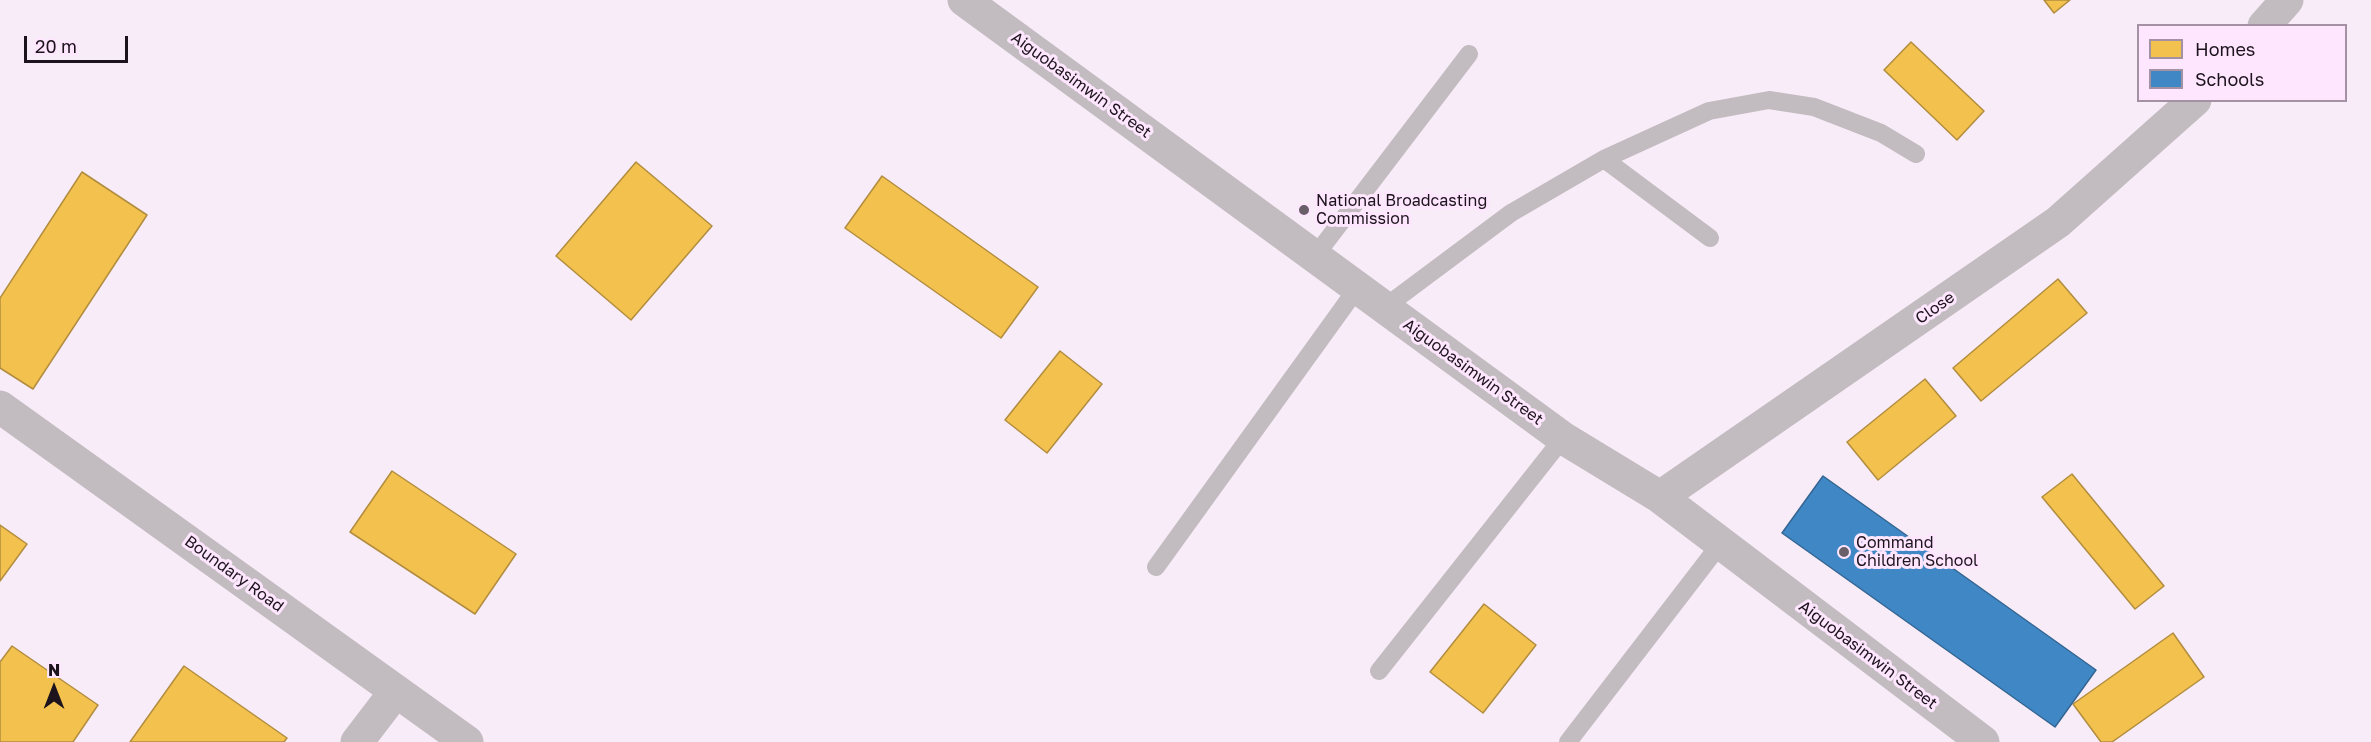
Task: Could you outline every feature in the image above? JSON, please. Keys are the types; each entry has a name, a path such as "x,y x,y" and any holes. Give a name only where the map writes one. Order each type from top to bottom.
{"street":[{"name":"Aiguobasimwin Street","path":"964,0 1563,438 1660,497 1983,742"},
{"path":"2266,24 2287,0"},
{"name":"Close","path":"1660,497 2058,222 2193,102"},
{"name":"Boundary Road","path":"0,407 467,742"},
{"path":"357,742 396,691"}],"lane":[{"path":"1315,256 1469,54"},
{"path":"1385,308 1511,213 1604,159 1709,111 1769,100 1814,107 1881,133 1916,154"},
{"path":"1604,159 1710,238"},
{"path":"1156,567 1358,287"},
{"path":"1379,671 1563,438"},
{"path":"1568,742 1721,543"}],"building: Homes":[{"path":"2044,0 2070,0 2054,13"},
{"path":"1911,42 1984,111 1957,140 1884,70"},
{"path":"636,162 712,226 631,320 556,256"},
{"path":"82,172 147,215 33,389 0,368 0,298"},
{"path":"882,176 1038,287 1001,338 845,228"},
{"path":"2058,279 2087,313 1981,401 1953,368"},
{"path":"1060,351 1102,384 1047,453 1005,420"},
{"path":"1925,379 1956,416 1878,480 1847,442"},
{"path":"392,471 516,554 475,614 350,532"},
{"path":"2072,474 2164,586 2135,609 2042,497"},
{"path":"0,525 27,544 0,581"},
{"path":"1484,604 1536,645 1483,713 1430,672"},
{"path":"2173,633 2204,677 2112,742 2101,742 2073,704"},
{"path":"12,646 98,705 73,742 0,742 0,662"},
{"path":"184,666 287,738 284,742 130,742"}],"building: Schools":[{"path":"1823,476 2096,670 2055,727 1782,533"}],"place":[{"name":"National Broadcasting Commission","path":"1304,210"},
{"name":"Command Children School","path":"1844,552"}]}
